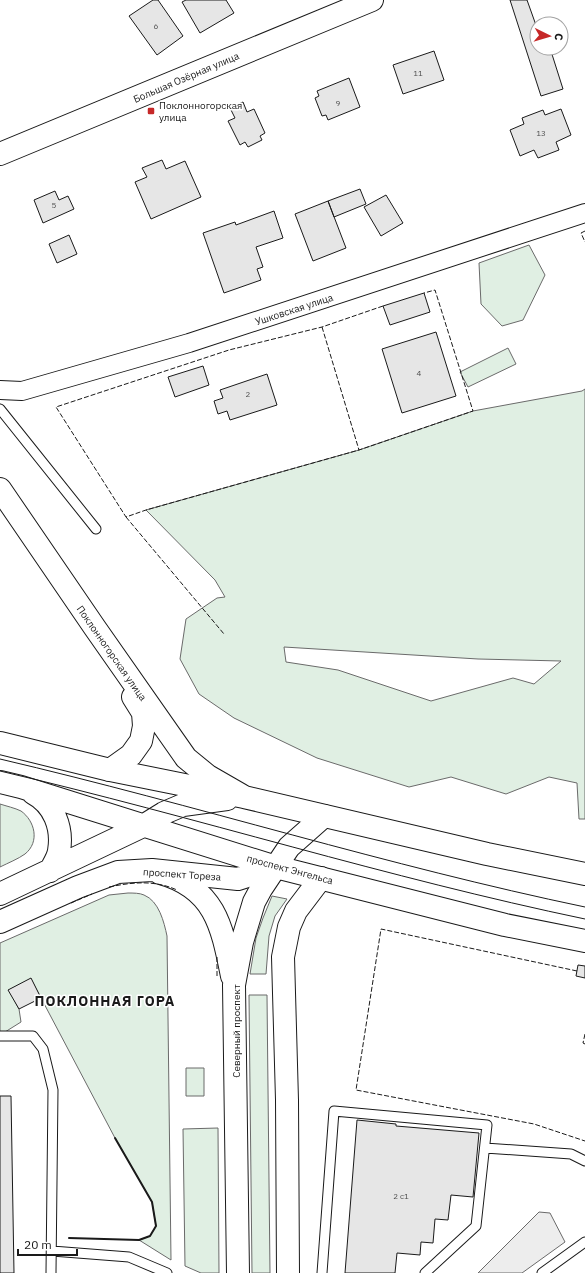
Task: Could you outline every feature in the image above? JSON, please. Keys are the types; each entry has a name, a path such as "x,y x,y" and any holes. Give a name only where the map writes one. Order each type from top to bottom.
{"main road":[{"name":"Большая Озёрная улица","path":"0,154 372,0"},
{"name":"Поклонногорская улица","path":"0,489 186,758 208,776 244,797"},
{"name":"Поклонногорская улица","path":"0,506 143,712 144,726 140,741 131,756 110,770"},
{"path":"0,743 110,770 244,797 487,854 585,874"},
{"name":"проспект Энгельса","path":"0,782 21,787 276,867 505,925 585,940"},
{"path":"21,787 40,797 54,812 60,832 60,839 59,852 50,871"},
{"path":"0,894 143,826 164,813 184,805 244,797"},
{"name":"Северный проспект","path":"238,1273 234,985 242,942 254,902 261,889 290,847 324,816"},
{"name":"проспект Тореза","path":"0,922 78,887 118,872 152,870 238,878 276,867"},
{"path":"152,870 176,877 181,880 197,891 213,910 223,933 234,985"},
{"path":"288,1273 284,957 289,927 296,911 322,878"}],"street":[{"name":"Ушковская улица","path":"0,390 22,391 189,343 585,213"}],"lane":[{"path":"0,408 96,529"},
{"path":"0,1036 33,1036 43,1049 53,1090 52,1252 50,1273"},
{"path":"322,1273 334,1111 487,1125 476,1226 426,1273"},
{"path":"485,1148 571,1154 585,1161"},
{"path":"542,1273 585,1242"},
{"path":"52,1252 129,1257 167,1273"}],"green space":[{"path":"529,245 545,275 523,320 502,326 481,304 479,263"},
{"path":"508,348 516,364 468,387 460,372"},
{"path":"585,389 585,819 579,819 577,783 549,777 506,794 451,777 409,787 317,758 234,718 199,694 180,659 186,619 217,598 225,597 215,580 146,510 359,450 473,411 582,391","holes":["284,647 478,659 561,661 534,684 513,678 431,701 338,670 286,662"]},
{"path":"0,804 19,810 26,815 30,820 34,832 34,838 33,844 25,854 0,867"},
{"path":"128,893 142,894 154,902 160,912 167,936 171,1260 139,1240 150,1236 156,1226 152,1202 115,1138 31,979 9,990 19,1009 21,1022 5,1032 0,1032 0,943 109,895"},
{"path":"272,896 287,899 275,916 269,936 266,974 250,974 256,938"},
{"path":"249,995 267,995 270,1273 252,1273"},
{"path":"186,1068 204,1068 204,1096 186,1096"},
{"path":"218,1128 219,1273 201,1273 185,1266 183,1129"}],"shaded area":[{"path":"539,1212 550,1213 565,1242 522,1273 478,1273"}],"building":[{"path":"153,0 158,0 183,36 157,55 129,16"},
{"path":"186,0 226,0 234,13 200,33 182,2"},
{"path":"510,0 527,0 533,16 529,16 529,56 553,56 563,89 541,96"},
{"path":"434,51 444,80 403,94 393,65"},
{"path":"349,78 360,107 328,120 326,115 322,116 315,98 319,96 317,91"},
{"path":"243,102 247,112 254,109 265,133 260,136 262,140 248,147 245,142 240,145 228,121 235,118 230,108"},
{"path":"561,109 571,135 556,142 559,150 538,158 534,150 520,156 510,130 524,124 522,118 543,110 545,115"},
{"path":"162,160 166,169 185,161 201,197 151,219 135,182 147,177 142,168"},
{"path":"360,189 366,204 334,217 328,201"},
{"path":"55,191 59,200 68,196 74,209 43,223 34,200"},
{"path":"386,195 403,223 381,236 364,207"},
{"path":"328,201 346,248 313,261 295,214"},
{"path":"274,211 283,238 256,247 263,267 257,269 261,280 224,293 203,233 235,222 236,225"},
{"path":"69,235 77,254 57,263 49,244"},
{"path":"424,293 430,312 390,325 383,306"},
{"path":"436,332 456,396 402,413 382,349"},
{"path":"203,366 209,385 175,397 168,377"},
{"path":"267,374 277,405 230,420 227,411 218,414 214,401 223,398 220,390"},
{"path":"578,965 585,966 585,978 576,976"},
{"path":"31,978 41,998 19,1009 8,990"},
{"path":"0,1096 11,1096 14,1273 0,1273"},
{"path":"357,1120 396,1124 396,1126 479,1133 473,1197 451,1195 448,1220 435,1219 433,1243 421,1242 420,1255 397,1253 395,1273 345,1273"}],"tram line":[{"path":"0,759 438,873 585,907"},
{"path":"0,771 438,885 585,919"}],"fence":[{"path":"585,231 581,233 585,242"},
{"path":"383,306 322,327 229,350 56,407 126,517 146,510 359,450 473,411 435,290 424,293"},
{"path":"322,327 359,450"},
{"path":"126,517 224,634"},
{"path":"109,887 127,884 152,883 177,890"},
{"path":"71,903 92,894"},
{"path":"577,971 381,929 356,1090 534,1124 585,1141"},
{"path":"217,956 217,976"},
{"path":"585,1034 583,1043 585,1044"}],"wall":[{"path":"69,1238 139,1240 150,1236 156,1226 152,1202 115,1138"}],"place":[{"name":"Поклонногорская улица","path":"151,111"}],"district":[{"name":"ПОКЛОННАЯ ГОРА","path":"105,1001"}]}
